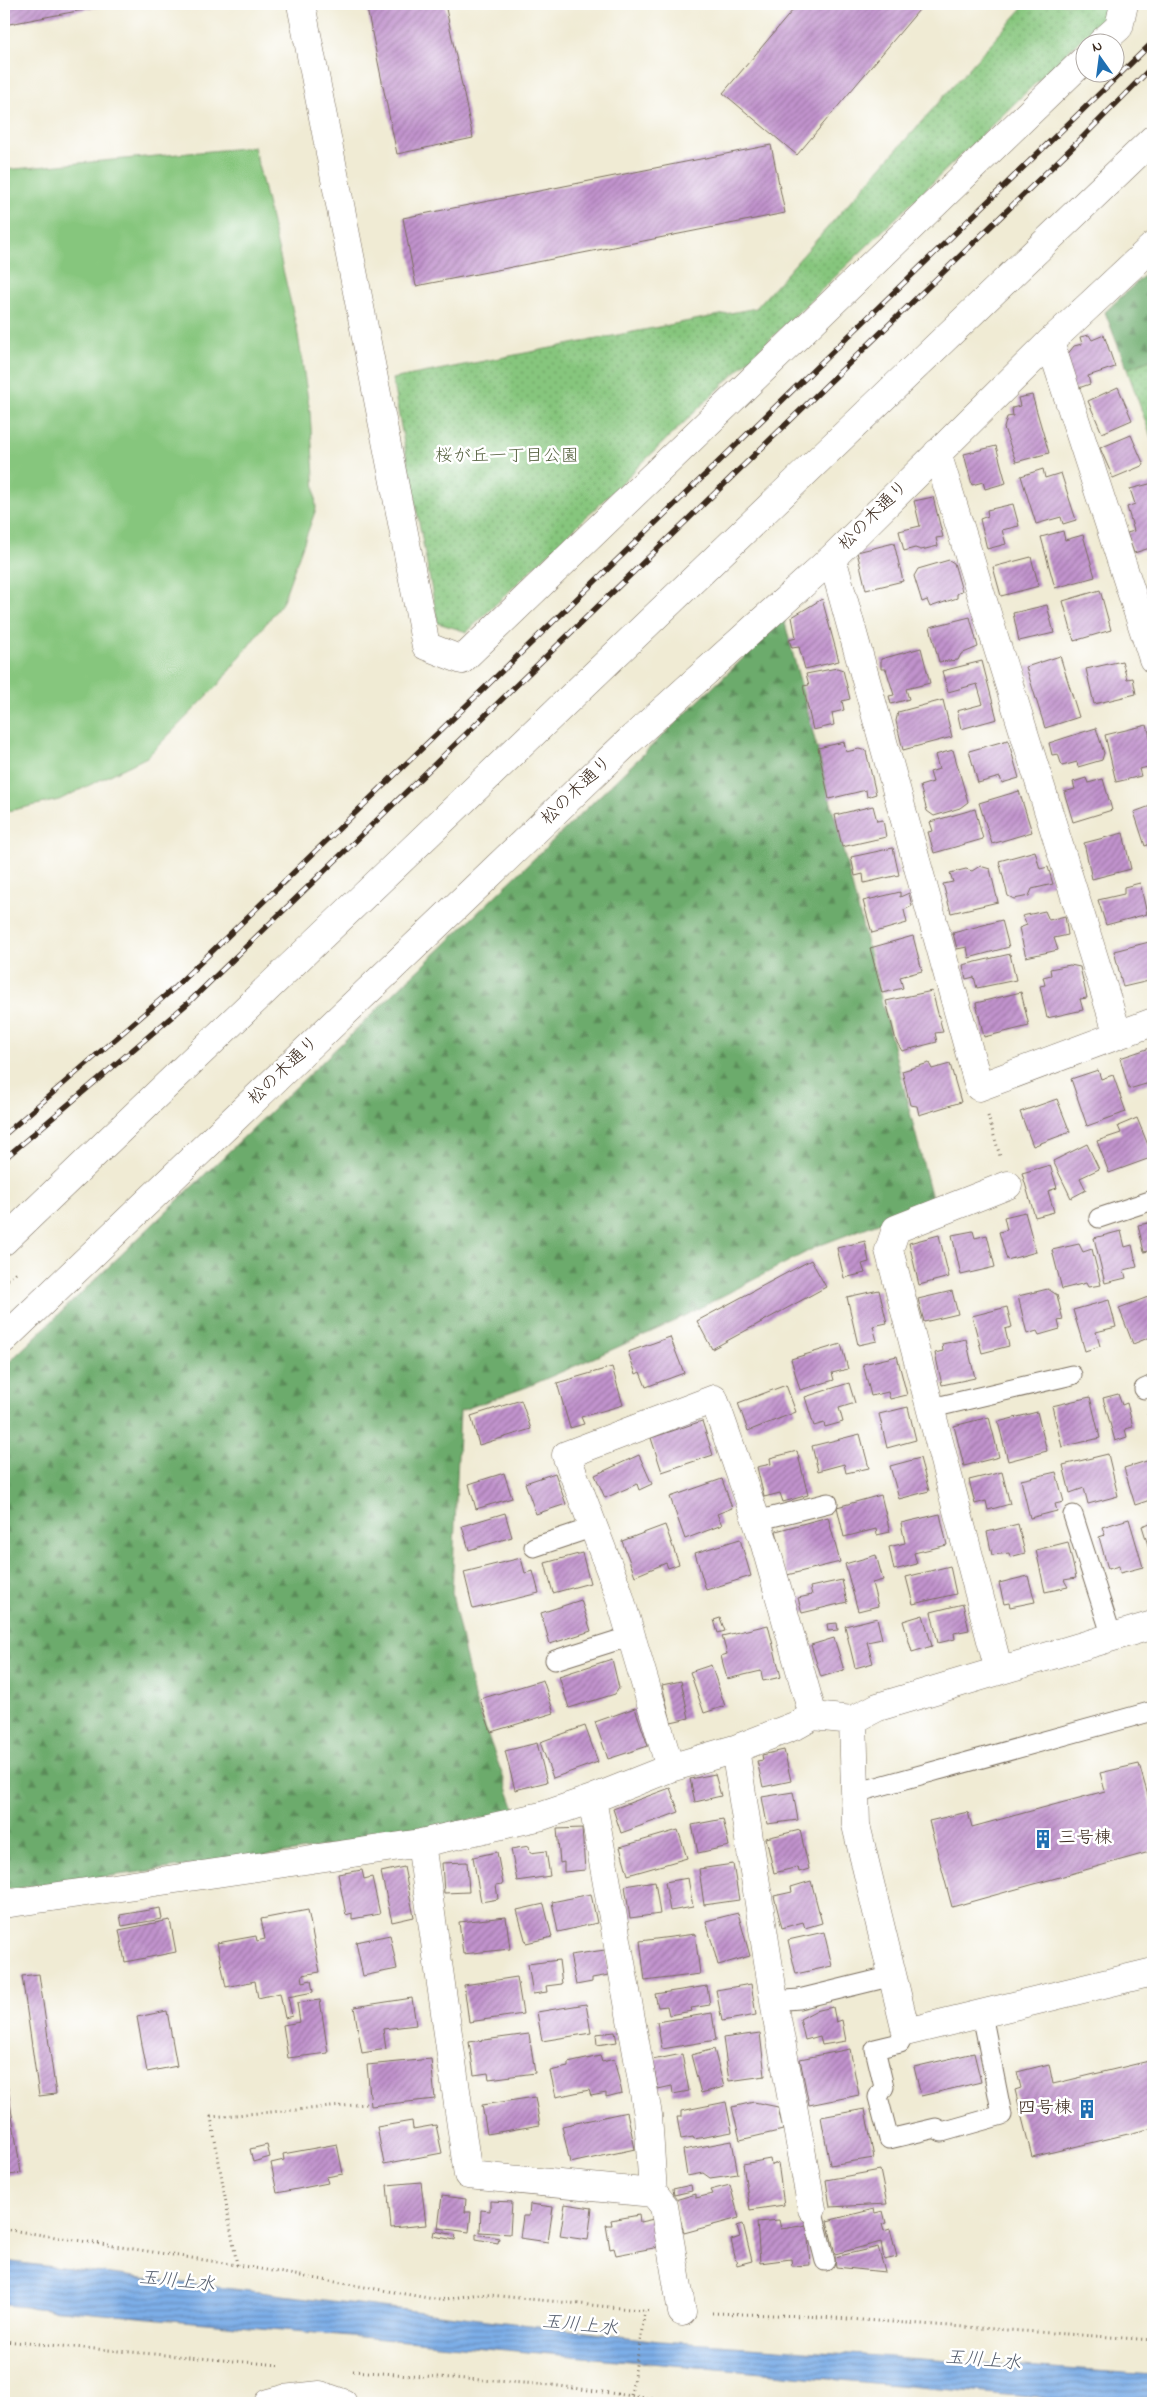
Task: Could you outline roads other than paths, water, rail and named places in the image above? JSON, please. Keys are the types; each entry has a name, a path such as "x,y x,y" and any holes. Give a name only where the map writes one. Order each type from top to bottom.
{"street":[{"path":"301,4 426,646 462,660 1074,70"},
{"path":"1113,32 1119,26 1124,4"},
{"path":"4,1241 1153,139"},
{"name":"松の木通り","path":"4,1340 629,741 832,558 1050,342 1153,246"},
{"path":"1050,342 1153,659"},
{"path":"937,453 1118,1035"},
{"path":"832,558 979,1087 1153,1022"},
{"path":"999,1671 932,1408 889,1250 896,1230 1008,1185"},
{"path":"670,1768 618,1590 566,1455 714,1399 756,1521 813,1716"},
{"path":"4,1904 421,1843 542,1816 592,1799 670,1768 735,1749 813,1716 853,1720 878,1707 1153,1625"},
{"path":"853,1720 856,1825 906,2032 1153,1972"},
{"path":"735,1749 774,2001 812,2209"},
{"path":"592,1799 648,2114 653,2192 664,2206 682,2312"},
{"path":"421,1843 468,2176 653,2192"},
{"path":"268,2403 284,2399 320,2395 343,2403"}],"lane":[{"path":"1099,1218 1153,1200"},
{"path":"932,1408 1072,1375"},
{"path":"756,1521 828,1503"},
{"path":"1073,1515 1112,1637"},
{"path":"534,1547 594,1527"},
{"path":"554,1660 631,1636"},
{"path":"855,1793 1153,1711"},
{"path":"774,2001 799,1999 893,1976"},
{"path":"906,2030 900,2043 875,2049 884,2087 878,2096 889,2139 936,2128 942,2132 1002,2115 982,2014"},
{"path":"812,2209 825,2261"}],"water":[{"path":"4,2261 660,2341 1153,2375 1153,2403 1097,2403 4,2305"}],"railway":[{"path":"4,1135 173,989 1153,42"},
{"path":"4,1159 188,1003 1084,136 1153,66"}],"place":[{"name":"三号棟","path":"1043,1839"},
{"name":"四号棟","path":"1087,2109"}],"park label":[{"name":"桜が丘一丁目公園","path":"507,457"}],"water label":[{"name":"玉川上水","path":"177,2282"},
{"name":"玉川上水","path":"580,2326"},
{"name":"玉川上水","path":"983,2361"}]}
